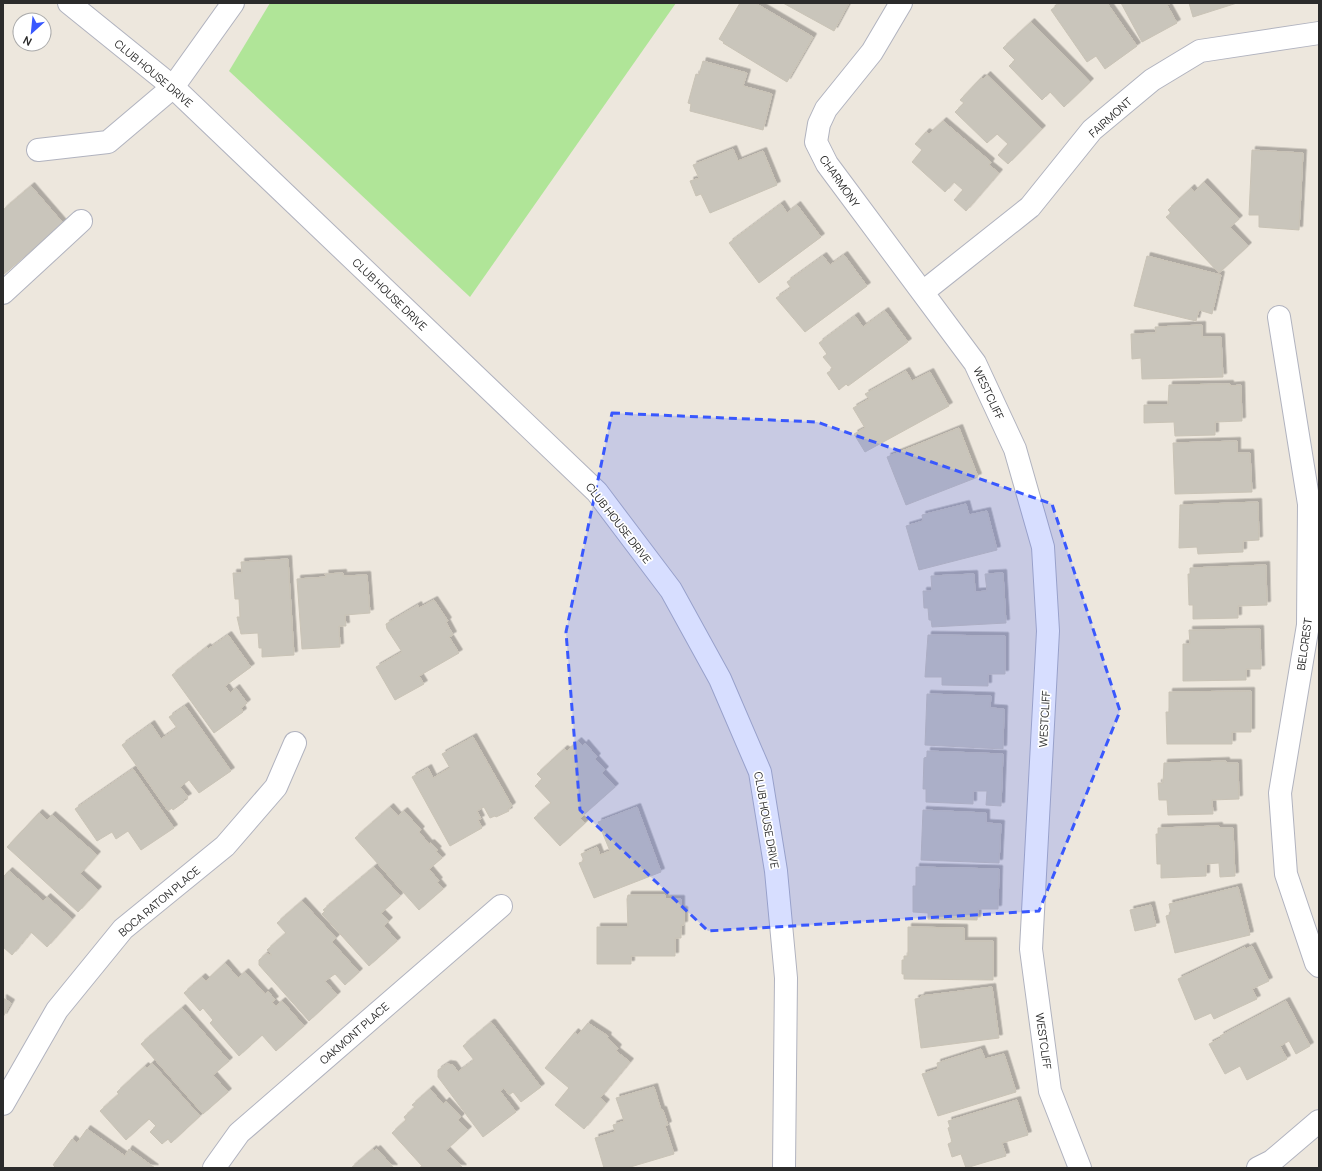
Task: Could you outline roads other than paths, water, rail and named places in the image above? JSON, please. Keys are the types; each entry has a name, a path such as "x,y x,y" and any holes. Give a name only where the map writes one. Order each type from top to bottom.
{"street":[{"name":"CLUB HOUSE DRIVE","path":"70,3 173,87 597,492 671,590 720,679 760,772 776,871 786,978 784,1168"},
{"path":"38,150 108,142 173,87 233,3"},
{"name":"CHARMONY","path":"901,3 872,52 826,109 819,124 816,142 827,164 923,292"},
{"name":"FAIRMONT","path":"923,292 1030,207 1092,130 1152,80 1200,51 1319,33"},
{"path":"3,293 81,221"},
{"name":"WESTCLIFF","path":"923,292 975,363 1015,449 1043,547 1048,631 1031,949 1050,1091 1080,1168"},
{"name":"BELCREST","path":"1279,316 1309,504 1308,625 1280,793 1286,874 1316,963 1319,966"},
{"name":"BOCA RATON PLACE","path":"3,1104 57,1010 123,928 225,846 276,787 295,743"},
{"name":"OAKMONT PLACE","path":"214,1168 239,1133 501,906"},
{"path":"1269,1166 1319,1122"}]}
